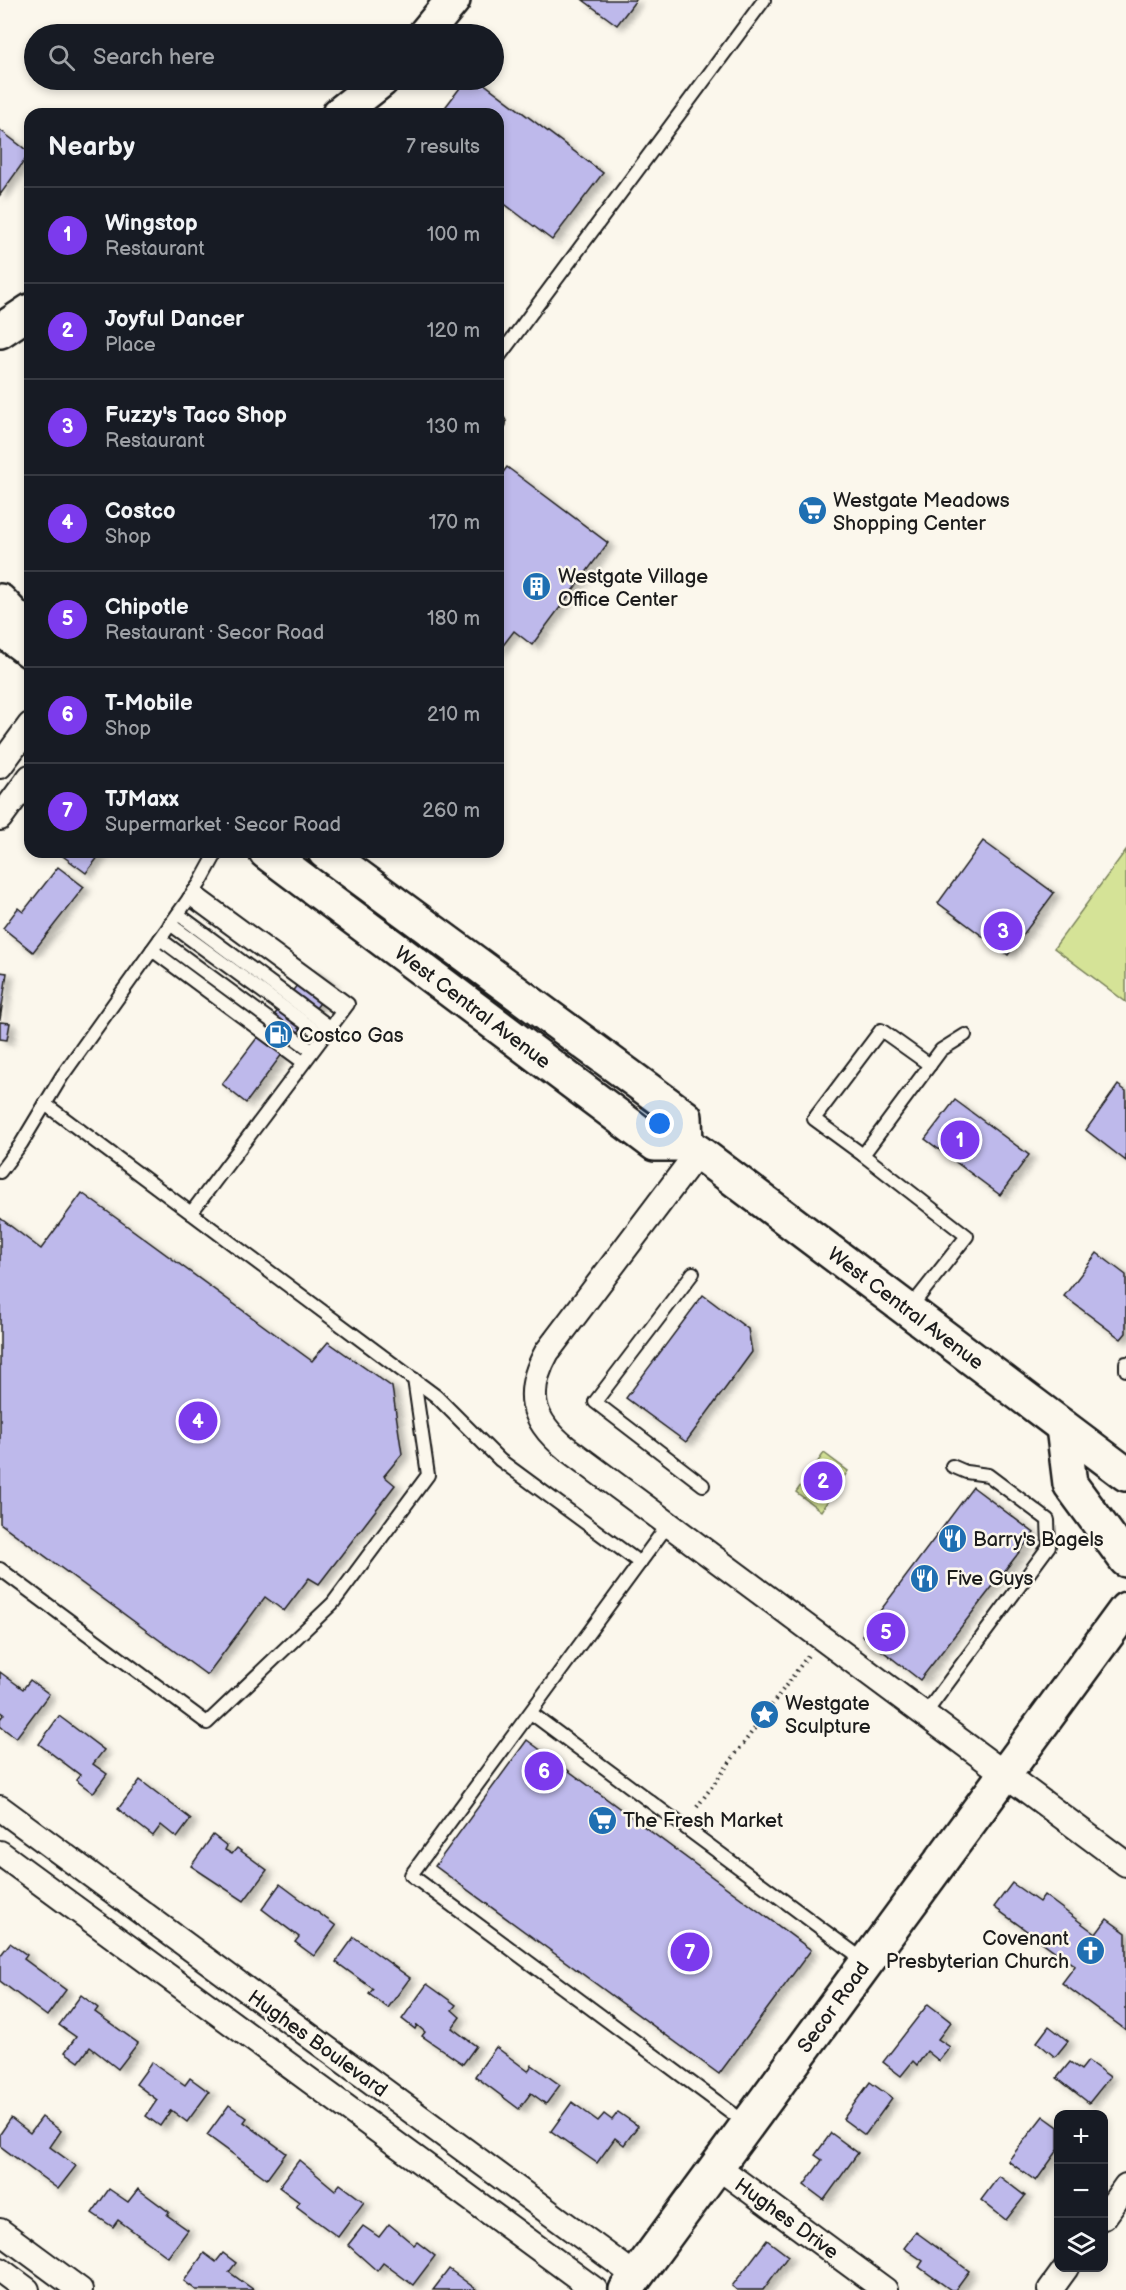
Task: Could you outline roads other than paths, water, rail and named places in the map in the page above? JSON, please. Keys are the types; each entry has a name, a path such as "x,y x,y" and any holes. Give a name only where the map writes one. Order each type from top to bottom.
{"main road":[{"path":"433,24 453,0"},
{"path":"347,108 369,90"},
{"path":"0,331 24,315"},
{"path":"0,601 24,627"},
{"path":"0,628 24,646"},
{"name":"West Central Avenue","path":"274,858 655,1144 692,1148 1126,1474"},
{"path":"307,858 388,920 408,913"},
{"name":"West Central Avenue","path":"333,858 685,1118 692,1148"},
{"path":"1063,1427 1070,1484 1126,1560"},
{"name":"Secor Road","path":"631,2284 1004,1772 1126,1609"}],"street":[{"path":"0,766 24,733"},
{"path":"0,818 24,785"},
{"path":"692,1148 547,1352 536,1372 532,1388 534,1405 551,1436 1126,1864"},
{"name":"Hughes Boulevard","path":"0,1809 631,2284"},
{"name":"Hughes Boulevard","path":"0,1853 595,2290"},
{"name":"Hughes Drive","path":"718,2167 885,2290"},
{"path":"1108,2211 1126,2186"},
{"path":"0,2231 80,2290"},
{"path":"0,2270 27,2290"},
{"path":"1050,2290 1063,2272"}],"lane":[{"path":"504,350 765,0"},
{"path":"0,1172 192,894 213,858"},
{"path":"191,1213 348,1004 192,894"},
{"path":"174,919 327,1031"},
{"path":"160,939 312,1051"},
{"path":"152,950 303,1062"},
{"path":"909,1309 967,1236 814,1119 881,1030 930,1065"},
{"path":"863,1155 941,1050 965,1035"},
{"path":"45,1104 436,1396 500,1460 640,1563"},
{"path":"693,1273 595,1402 702,1485"},
{"path":"1126,1363 1126,1370"},
{"path":"0,1569 207,1723 333,1603 428,1474 414,1380"},
{"path":"925,1714 1049,1546 1048,1520 988,1475 966,1472 952,1466"},
{"path":"672,1526 661,1534 411,1875 748,2124"},
{"path":"531,1713 866,1962"}],"place":[{"name":"Westgate Meadows Shopping Center","path":"812,511"},
{"name":"Westgate Village Office Center","path":"537,587"},
{"name":"Fuzzy's Taco Shop","path":"1003,931"},
{"name":"Costco Gas","path":"278,1035"},
{"name":"Wingstop","path":"960,1140"},
{"name":"Costco","path":"198,1421"},
{"name":"Joyful Dancer","path":"823,1481"},
{"name":"Barry's Bagels","path":"952,1539"},
{"name":"Five Guys","path":"925,1578"},
{"name":"Chipotle","path":"886,1632"},
{"name":"Westgate Sculpture","path":"764,1715"},
{"name":"T-Mobile","path":"544,1771"},
{"name":"The Fresh Market","path":"602,1820"},
{"name":"Covenant Presbyterian Church","path":"1090,1950"},
{"name":"TJMaxx","path":"690,1952"}]}
